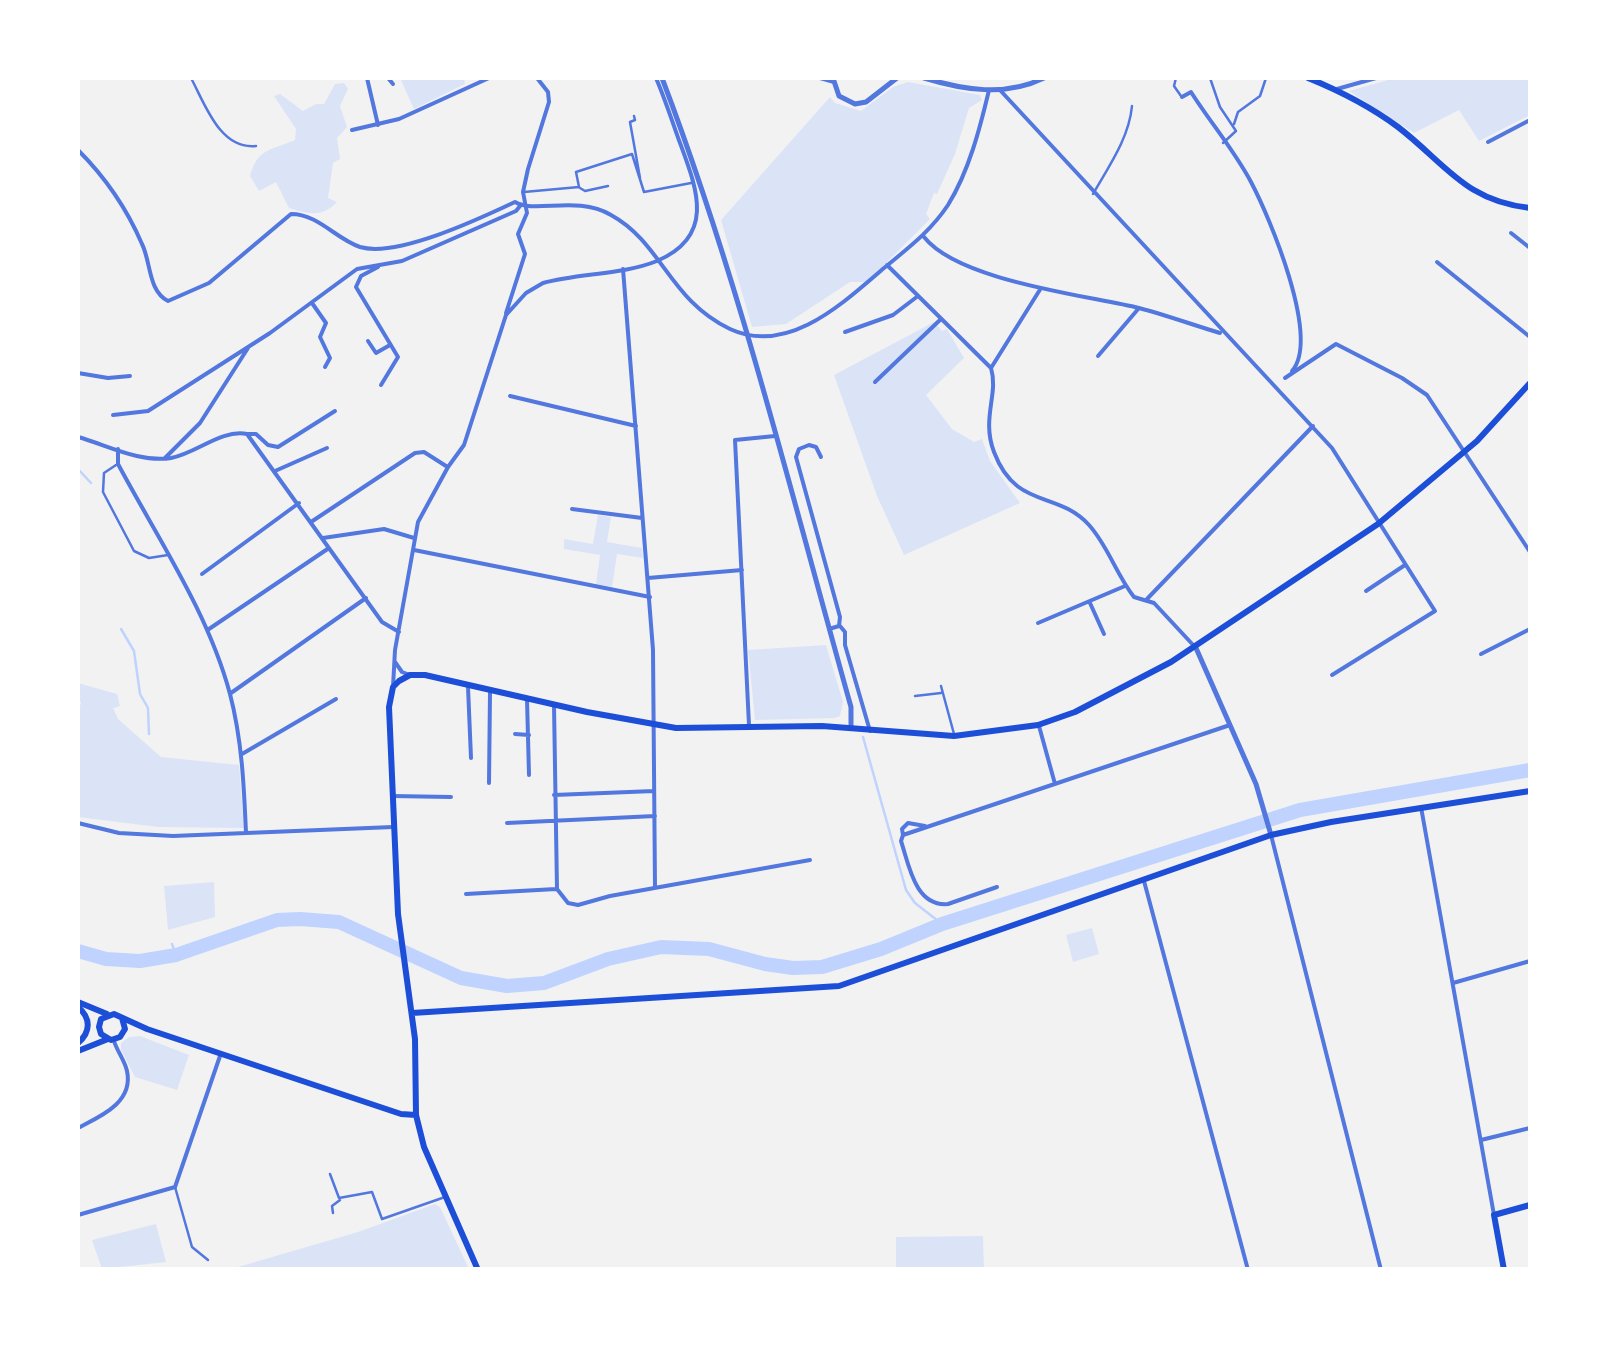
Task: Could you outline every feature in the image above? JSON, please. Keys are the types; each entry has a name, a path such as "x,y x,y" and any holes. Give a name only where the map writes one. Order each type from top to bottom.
{"main road":[{"path":"1308,78 1400,129 1469,189 1493,201 1530,208"},
{"path":"478,1270 424,1146 416,1115 412,1013 400,935 393,826 389,707 393,687 410,674 655,726 851,728 954,736 1038,725 1091,704 1196,648 1378,524 1464,452 1530,383"},
{"path":"412,1013 839,986 1144,881 1270,832 1530,791"},
{"path":"78,1004 400,1114 416,1115"},
{"path":"78,1004 88,1025 78,1044"},
{"path":"108,1014 98,1027 101,1034 115,1038"},
{"path":"115,1038 125,1029 122,1018"},
{"path":"78,1051 147,1029"},
{"path":"1504,1270 1494,1215 1530,1206"}],"street":[{"path":"368,78 378,125"},
{"path":"388,78 392,84"},
{"path":"467,78 472,85"},
{"path":"352,130 378,125 490,78"},
{"path":"393,687 398,632 420,516 464,445 525,254 518,234 524,206 522,192 549,102 548,92 537,78"},
{"path":"506,315 526,293 542,283 656,261 680,246 692,232 698,210 694,182 659,78"},
{"path":"659,78 703,186 742,317 851,707 851,728"},
{"path":"820,78 833,80 839,96 855,104 869,100 897,78"},
{"path":"924,78 960,88 990,90 1044,78"},
{"path":"1335,90 1376,78"},
{"path":"78,150 96,168 130,222 142,244 156,290 168,300 198,289 221,274 291,214 308,217 354,244 371,248 444,233 515,202 524,206 581,204 606,212 641,238 688,302 747,336 809,325 838,308 924,236 958,186 990,90"},
{"path":"999,90 1340,459 1435,611 1332,675"},
{"path":"1182,97 1190,92 1252,183 1296,303 1302,344 1297,365 1275,389"},
{"path":"1488,142 1530,120"},
{"path":"113,415 146,412 249,346 357,269 422,254 524,206"},
{"path":"1511,233 1530,248"},
{"path":"924,236 953,260 1041,288 1139,308 1224,335"},
{"path":"1436,262 1530,337"},
{"path":"887,265 991,368 994,377 988,406 989,438 1002,470 1028,495 1068,508 1087,523 1134,598 1147,599 1160,608 1196,648 1264,809 1381,1270"},
{"path":"378,267 361,276 356,287 398,357 381,385"},
{"path":"623,268 650,597 655,888"},
{"path":"991,368 1041,288"},
{"path":"845,332 893,315 918,296"},
{"path":"312,303 326,323 320,337 330,358 324,367"},
{"path":"1098,356 1139,308"},
{"path":"875,382 941,320"},
{"path":"368,341 376,353 390,344"},
{"path":"164,458 200,423 249,346"},
{"path":"1285,378 1329,346 1342,346 1419,387 1436,406 1530,552"},
{"path":"78,373 108,378 130,376"},
{"path":"510,396 636,426"},
{"path":"78,436 137,456 164,458 194,451 230,434 256,434 268,445 281,446 335,411"},
{"path":"1147,599 1312,426"},
{"path":"246,434 382,622 398,632"},
{"path":"749,729 735,440 775,436"},
{"path":"821,457 816,447 809,445 799,449 796,457 840,617 839,626"},
{"path":"276,471 326,448"},
{"path":"118,449 118,464 208,630 230,694 242,754 246,833"},
{"path":"312,522 417,452 424,452 448,467"},
{"path":"202,574 299,503"},
{"path":"572,508 642,518"},
{"path":"323,538 384,529 414,538"},
{"path":"208,630 329,548"},
{"path":"412,549 650,597"},
{"path":"1366,590 1405,566"},
{"path":"648,578 742,570"},
{"path":"1038,623 1125,586"},
{"path":"230,694 366,598"},
{"path":"1090,603 1104,634"},
{"path":"829,629 839,626"},
{"path":"839,626 844,630 870,731"},
{"path":"1482,654 1530,629"},
{"path":"394,662 402,672 410,674"},
{"path":"468,686 471,758"},
{"path":"489,783 490,691"},
{"path":"242,754 336,699"},
{"path":"527,699 529,775"},
{"path":"554,705 558,889 572,905 810,860"},
{"path":"1038,725 1055,784"},
{"path":"903,834 1230,725"},
{"path":"515,734 529,735"},
{"path":"554,795 654,791"},
{"path":"392,796 452,797"},
{"path":"1421,807 1494,1215"},
{"path":"507,823 654,816"},
{"path":"78,823 131,835 393,826"},
{"path":"925,826 908,823 901,841 914,883 927,900 948,904 997,887"},
{"path":"1144,881 1248,1270"},
{"path":"466,894 558,889"},
{"path":"1452,984 1530,961"},
{"path":"78,1128 115,1108 121,1100 128,1074 115,1038"},
{"path":"78,1215 175,1187 221,1054"},
{"path":"1481,1140 1530,1128"}],"lane":[{"path":"191,78 224,134 236,144 256,146"},
{"path":"1176,78 1174,86 1182,97"},
{"path":"1210,78 1220,108 1236,130"},
{"path":"1236,130 1238,112 1260,96 1266,78"},
{"path":"1093,194 1120,145 1132,106"},
{"path":"634,116 636,120 630,122 640,179"},
{"path":"1223,143 1236,130"},
{"path":"608,186 585,192 579,187 576,172 632,154 644,192 694,182"},
{"path":"522,192 579,187"},
{"path":"118,464 104,474 103,492 134,550 150,558 168,555"},
{"path":"941,686 954,736"},
{"path":"915,696 942,692"},
{"path":"330,1174 337,1196 342,1199"},
{"path":"175,1187 192,1246 208,1260"},
{"path":"333,1213 332,1206 342,1199 372,1192 382,1219 446,1196"}],"shaded area":[{"path":"400,78 464,78 465,84 414,109"},
{"path":"1395,78 1530,78 1530,115 1479,141 1459,110 1414,133 1349,91"},
{"path":"908,82 980,95 982,100 969,108 955,154 926,214 930,219 867,282 850,282 786,324 752,327 721,220 830,97 835,103 861,111 893,87"},
{"path":"344,83 348,89 340,106 347,127 337,138 340,159 333,163 328,198 337,202 326,211 309,213 289,208 276,182 259,191 250,176 257,160 266,151 295,140 296,129 274,96 280,94 303,111 324,104 335,84"},
{"path":"934,322 942,331 947,329 964,358 926,395 952,429 974,442 982,439 990,461 1020,503 904,555 877,496 834,375"},
{"path":"598,515 611,517 607,542 642,548 643,558 617,554 612,587 596,584 600,555 564,549 564,539 593,544"},
{"path":"826,645 843,702 840,716 755,720 748,650"},
{"path":"78,683 117,694 120,706 113,708 118,719 161,757 239,765 244,828 158,827 78,817"},
{"path":"214,882 215,917 168,930 164,886"},
{"path":"1092,928 1099,954 1073,962 1066,935"},
{"path":"140,1036 189,1055 177,1090 135,1077 121,1043"},
{"path":"435,1204 440,1207 469,1269 231,1269 358,1232"},
{"path":"156,1224 166,1262 102,1269 92,1240"},
{"path":"983,1236 984,1269 896,1269 896,1237"}],"waterway":[{"path":"78,469 91,483"},
{"path":"121,629 134,651 140,694 148,708 149,734"},
{"path":"863,737 906,890 915,903 942,924"},
{"path":"78,951 106,959 140,961 176,955 277,920 300,919 339,922 461,978 507,986 544,983 608,959 661,947 709,949 793,968 822,967 942,924 1300,810 1530,770"},
{"path":"172,944 176,955"}]}
